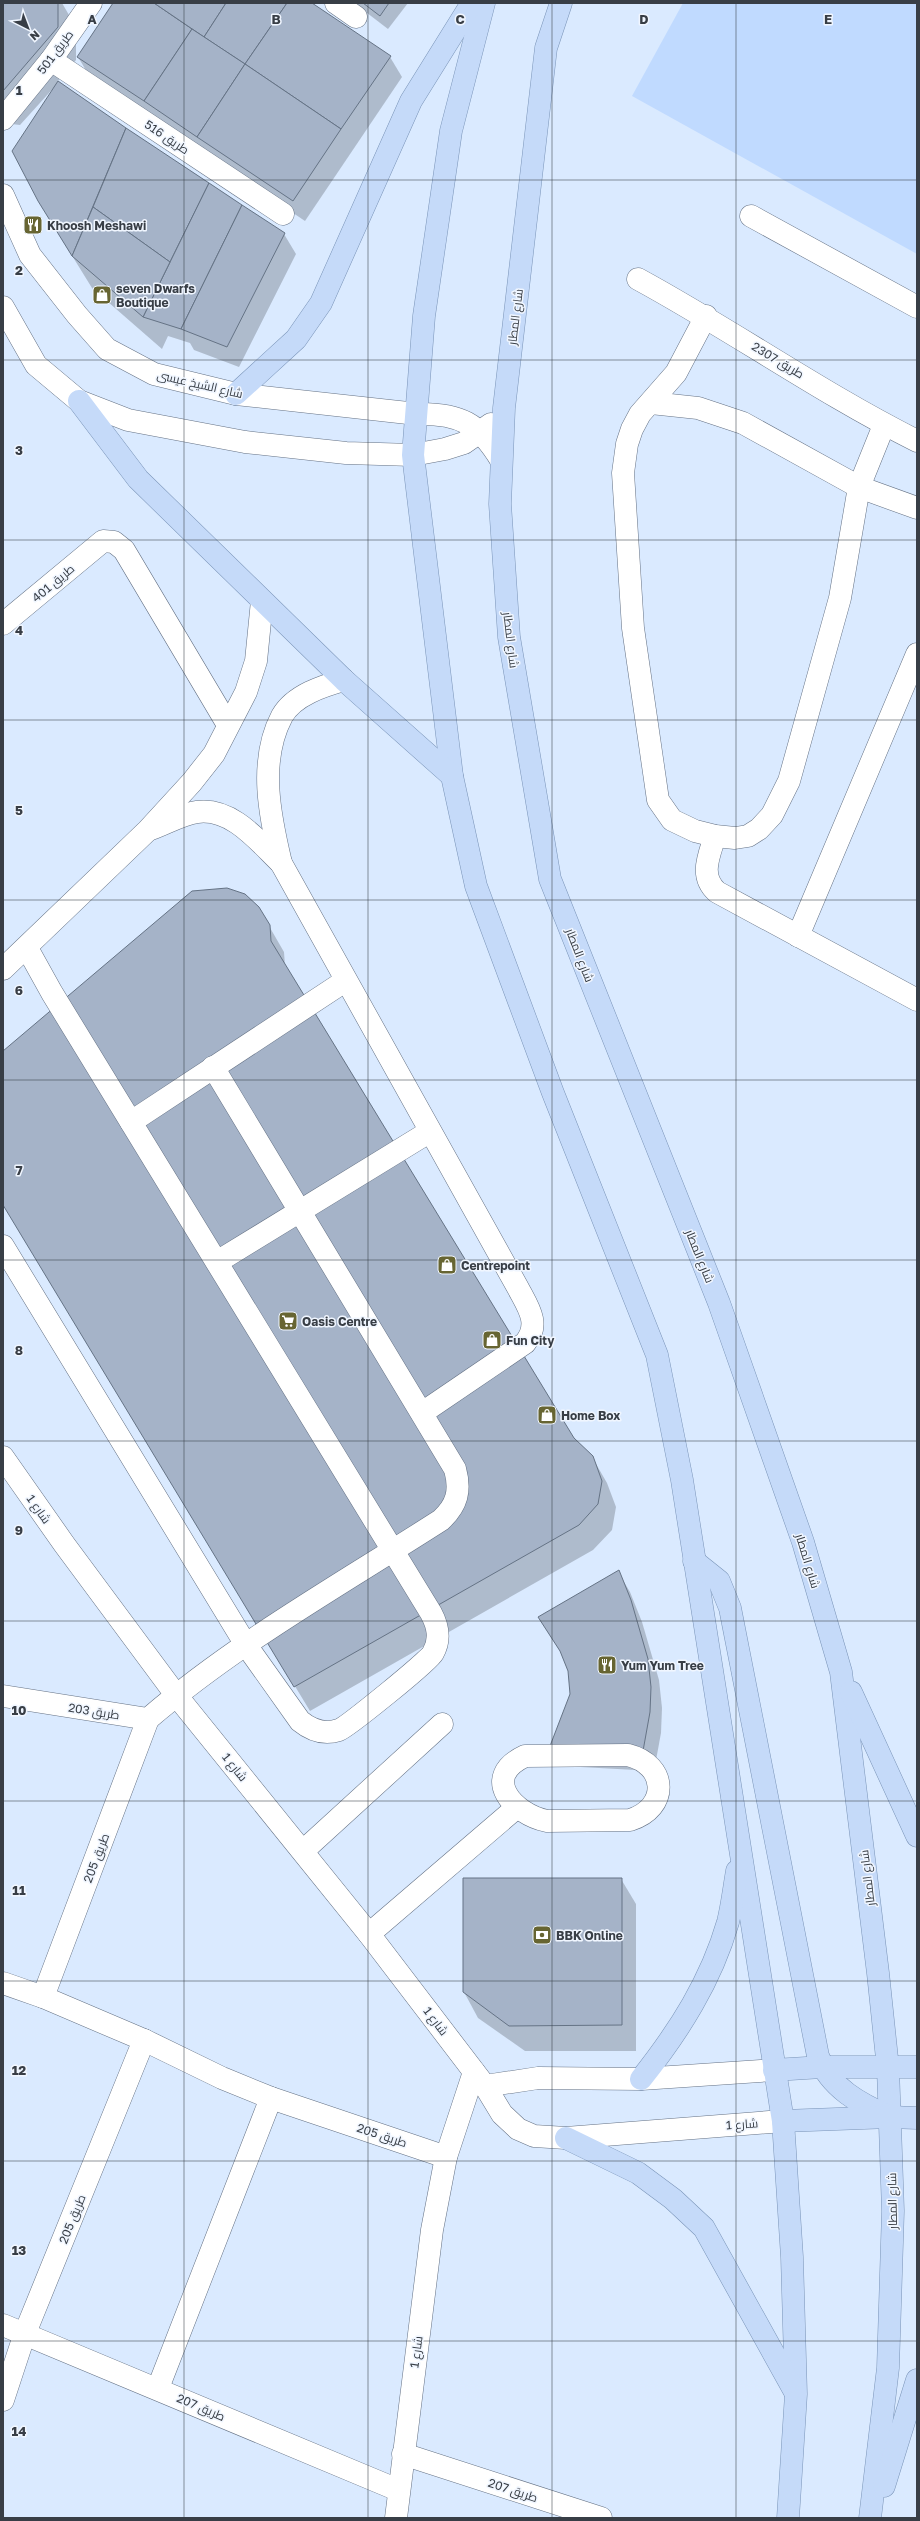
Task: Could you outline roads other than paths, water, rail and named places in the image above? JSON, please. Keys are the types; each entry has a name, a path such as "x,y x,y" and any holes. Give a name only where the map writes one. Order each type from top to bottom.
{"main road":[{"path":"236,394 296,339 321,303 410,101 472,3"},
{"path":"484,3 451,131 424,316 413,455 452,776 476,886 554,1093 657,1355 682,1480 740,1856 783,2121 792,2257 796,2394 788,2518"},
{"name":"شارع المطار","path":"561,3 546,48 504,408 500,504 509,637 550,879 719,1303 803,1542 841,1672 876,1950 888,2068 890,2117 893,2211 888,2368 870,2518"},
{"path":"79,401 138,479 344,680 452,776"},
{"path":"694,1561 719,1581 730,1608 814,2044 822,2067 834,2082 850,2096 868,2108 890,2117"},
{"path":"841,1672 917,1836"},
{"path":"641,2079 676,2034 704,1985 728,1922 740,1856"},
{"path":"774,2070 822,2067 917,2067"},
{"path":"783,2121 890,2117 917,2118"},
{"path":"566,2138 638,2173 673,2199 704,2228 796,2394"},
{"path":"874,2518 917,2380"}],"street":[{"path":"336,3 356,17"},
{"name":"طريق 501","path":"3,119 51,60 86,5"},
{"name":"طريق 516","path":"51,60 283,214"},
{"name":"شارع الشيخ عيسى","path":"3,195 30,255 76,315 107,349 154,374 236,394 417,414 442,414 456,418 481,433 501,460"},
{"path":"751,216 917,307"},
{"name":"طريق 2307","path":"638,279 706,316 884,425 917,441"},
{"path":"4,311 36,365 79,401 128,420 245,442 346,453 413,455 464,443 481,433 504,408"},
{"path":"706,316 676,373 632,428 627,444 623,473 634,628 658,800 672,820 689,829 715,836 735,838 748,836 759,829 772,815 789,781 840,598 859,487 884,425"},
{"path":"651,403 698,408 743,423 859,487 917,508"},
{"name":"طريق 401","path":"3,624 103,541 114,542 124,550 228,725"},
{"path":"3,969 27,948 148,830 192,782 214,754 246,692 256,660 262,601"},
{"path":"798,936 917,654"},
{"path":"344,680 319,687 298,701 283,715 276,734 269,764 269,811 281,863 429,1132 518,1288 534,1322 533,1330 525,1343 422,1413"},
{"path":"148,830 197,812 212,813 233,820 281,863"},
{"path":"715,836 705,872 711,887 917,1000"},
{"path":"3,1246 246,1645 300,1721 308,1728 318,1731 341,1730 427,1662 437,1644 436,1623 394,1550 216,1262 27,948"},
{"path":"131,1122 345,981"},
{"path":"148,1719 176,1695 246,1645 440,1520 452,1510 458,1497 459,1483 455,1470 213,1067"},
{"path":"216,1262 429,1132"},
{"name":"شارع 1","path":"3,1457 64,1544 176,1695 369,1934 480,2079 502,2114 518,2129 534,2136 566,2138 783,2121"},
{"name":"طريق 203","path":"3,1696 148,1719"},
{"name":"طريق 205","path":"43,1997 148,1719"},
{"path":"303,1851 442,1724"},
{"path":"628,1755 640,1758 650,1765 656,1775 659,1786 657,1798 651,1809 641,1816 630,1820 547,1821 525,1814 516,1808 508,1800 504,1790 504,1779 515,1761 525,1756 628,1755"},
{"path":"369,1934 516,1808"},
{"name":"طريق 205","path":"3,1983 43,1997 144,2040 222,2078 271,2098 446,2157"},
{"name":"طريق 205","path":"3,2400 25,2333 144,2040"},
{"path":"480,2079 641,2079 774,2070"},
{"name":"شارع 1","path":"396,2518 398,2490 432,2230 446,2157 480,2079"},
{"path":"158,2388 271,2098"},
{"name":"طريق 207","path":"3,2325 158,2388 398,2490"},
{"name":"طريق 207","path":"403,2454 601,2518"}],"place":[{"name":"Khoosh Meshawi","path":"33,225"},
{"name":"seven Dwarfs Boutique","path":"102,295"},
{"name":"Centrepoint","path":"447,1265"},
{"name":"Oasis Centre","path":"288,1321"},
{"name":"Fun City","path":"492,1340"},
{"name":"Home Box","path":"547,1415"},
{"name":"Yum Yum Tree","path":"607,1665"},
{"name":"BBK Online","path":"542,1935"}]}
